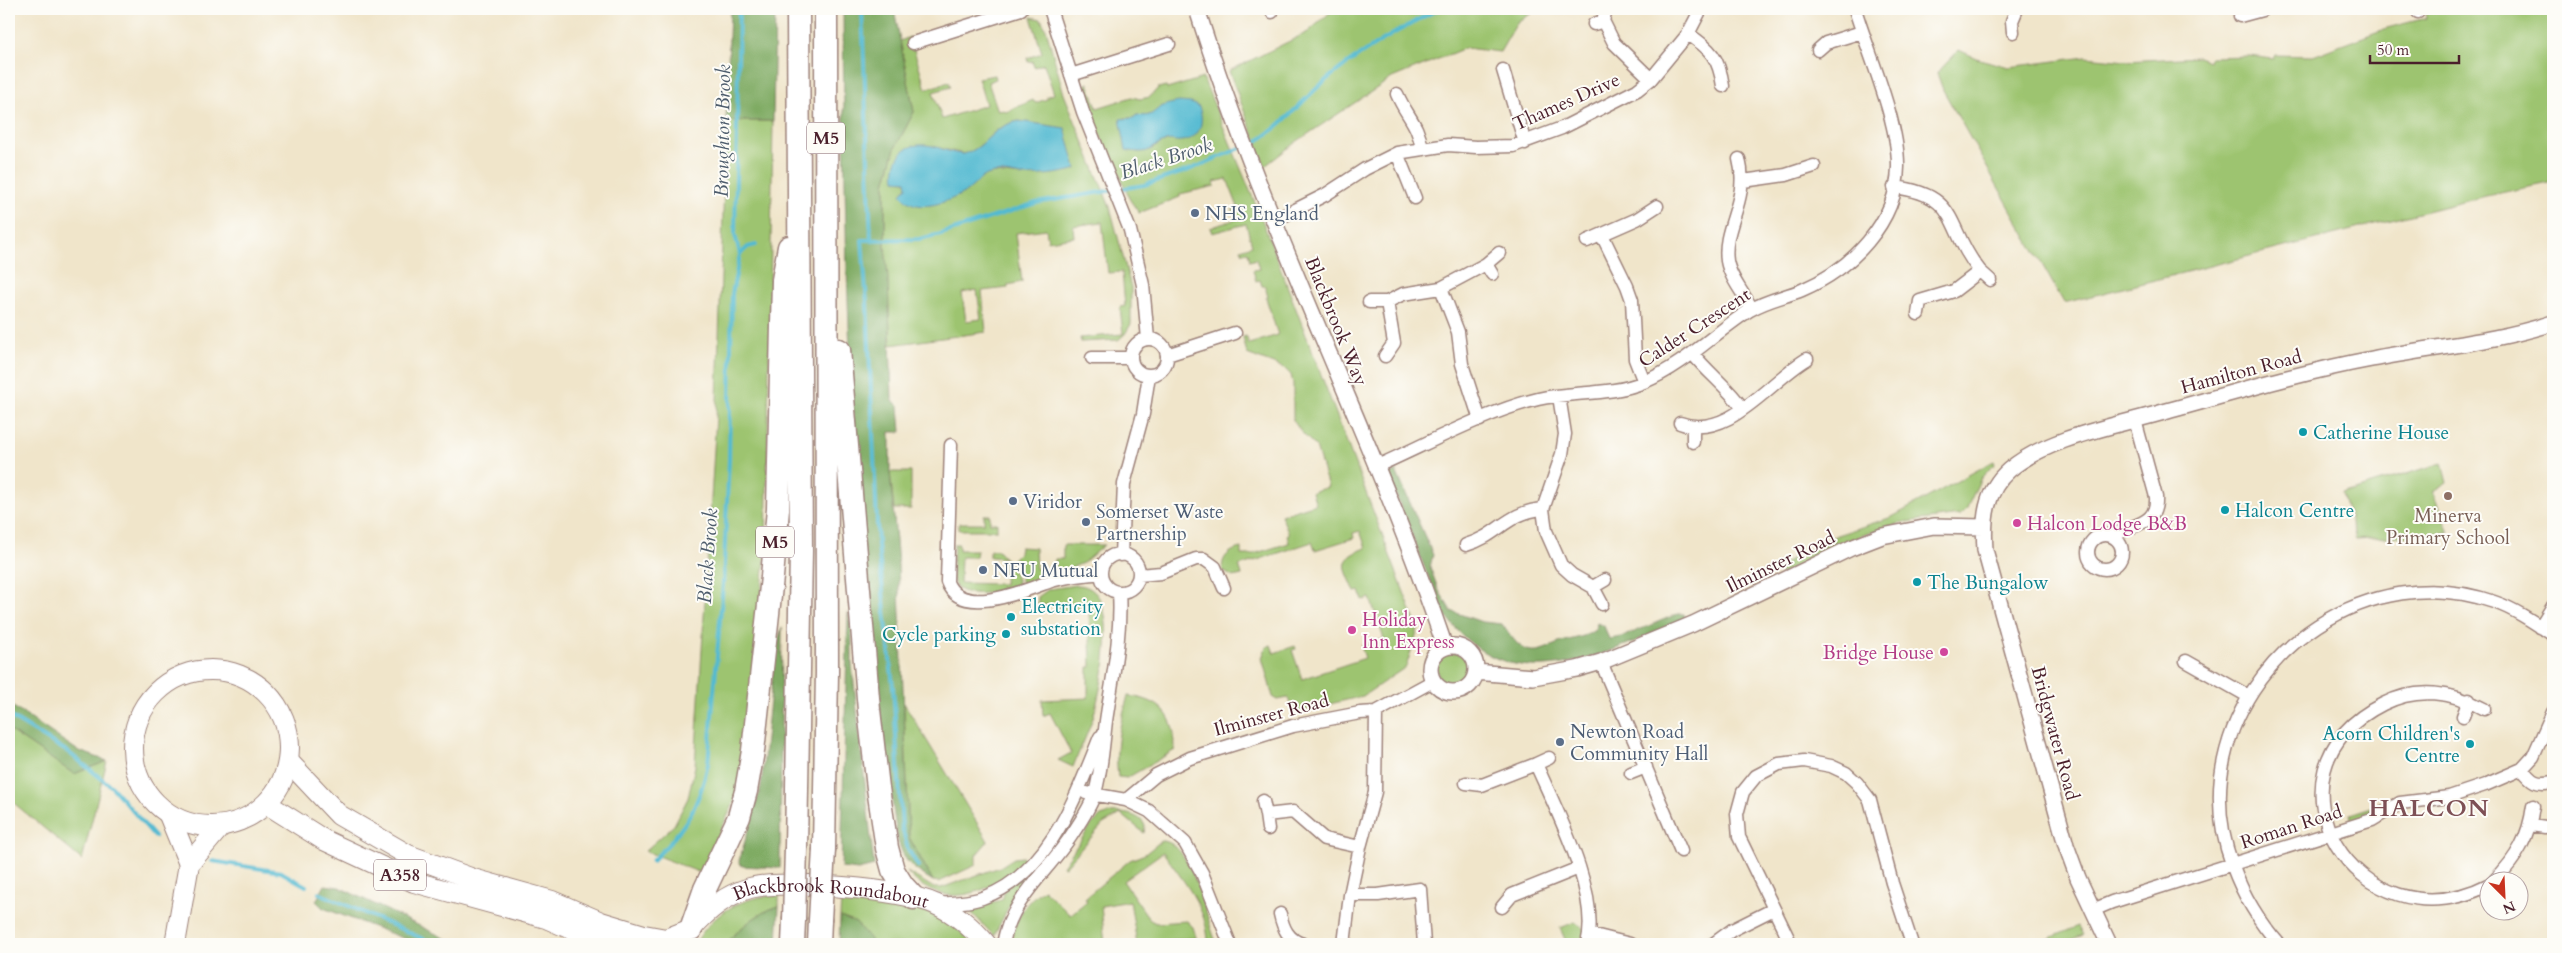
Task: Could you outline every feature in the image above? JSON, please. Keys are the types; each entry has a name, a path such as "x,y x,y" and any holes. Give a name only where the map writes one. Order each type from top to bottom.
{"highway":[{"name":"M5","path":"793,944 801,550 798,9"},
{"name":"M5","path":"819,944 824,849 827,672 826,9"},
{"name":"M5","path":"687,937 705,889 739,817 746,791 772,577 778,509 782,280 799,201"},
{"name":"M5","path":"826,267 842,370 869,710 878,788 887,848 893,870 903,886 914,898"},
{"path":"200,670 228,671 250,680 269,695 282,715 289,738 289,762 281,785 267,804 247,818 221,826 194,825 169,815 148,796 136,772 132,745 138,719 148,703 153,696 174,679 200,670"},
{"name":"A358","path":"289,762 339,815 408,855 549,910 603,935 644,935 666,939 687,937"},
{"name":"A358","path":"267,804 324,840 414,882 549,910"},
{"path":"169,815 189,864"},
{"path":"175,944 189,864 221,826"},
{"name":"Blackbrook Roundabout","path":"687,937 717,903 749,888 766,885 850,888 914,898 936,904 963,922 986,944"}],"street":[{"path":"913,43 1021,9"},
{"path":"1050,9 1071,76 1130,230 1143,285 1148,339"},
{"name":"Blackbrook Way","path":"1197,9 1237,128 1416,566 1445,647"},
{"name":"Thames Drive","path":"1275,220 1325,195 1365,169 1397,153 1448,145 1476,147 1513,146 1562,128 1637,90 1651,79 1688,34 1701,9"},
{"name":"Calder Crescent","path":"1375,467 1480,420 1524,404 1559,396 1594,394 1644,382 1693,354 1725,327 1752,309 1819,282 1862,250 1884,219 1898,168 1890,117 1855,9"},
{"path":"1601,18 1614,43 1651,79"},
{"path":"1821,43 1862,32"},
{"path":"1688,34 1706,45 1726,71 1723,86"},
{"path":"1071,76 1169,44"},
{"path":"1509,75 1525,143"},
{"path":"1397,94 1401,115 1414,122 1420,133 1422,148"},
{"path":"1397,153 1415,182 1415,198"},
{"path":"1739,159 1743,180 1727,250 1727,262 1752,309"},
{"path":"1743,180 1807,173"},
{"path":"1894,187 1920,192 1943,204 1951,215 1971,260 1990,280"},
{"path":"1587,241 1653,214"},
{"path":"1602,235 1632,300 1636,359 1644,382"},
{"path":"1369,302 1387,302 1403,294 1441,288 1489,269 1499,254"},
{"path":"1918,303 1954,291 1980,271"},
{"path":"1441,288 1458,332 1462,364 1480,420"},
{"path":"1385,356 1399,343 1387,302"},
{"name":"Hamilton Road","path":"1984,527 1986,505 1996,487 2008,472 2023,459 2048,447 2135,420 2370,359 2553,323"},
{"path":"1167,356 1235,333"},
{"path":"1148,339 1160,344 1167,356 1166,362 1160,371 1148,375 1135,368 1131,358 1136,345 1148,339"},
{"path":"1693,354 1733,394 1743,409"},
{"path":"1092,358 1131,358"},
{"path":"1680,423 1693,428 1718,422 1761,397 1795,372 1807,359"},
{"path":"1121,555 1124,484 1143,414 1148,375"},
{"path":"1559,396 1564,434 1563,448 1543,510 1546,531 1562,565 1572,575 1593,587 1602,604"},
{"path":"2113,537 2120,531 2149,520 2157,508 2135,420"},
{"path":"1693,428 1693,442"},
{"path":"951,445 947,582 954,594 964,600 1004,597 1031,590 1053,581 1101,573"},
{"path":"1474,546 1512,517 1526,511 1543,510"},
{"name":"Ilminster Road","path":"1476,672 1533,677 1558,674 1601,662 1693,624 1851,548 1882,536 1934,526 1984,527"},
{"name":"Bridgwater Road","path":"1984,527 1985,550 2054,806 2078,878 2109,944"},
{"path":"1115,555 1121,555 1134,561 1138,575 1130,589 1119,592 1106,586 1101,573 1105,562 1115,555"},
{"path":"1138,575 1161,573 1196,560 1204,559 1215,567 1224,588"},
{"path":"1593,587 1605,580"},
{"path":"2278,944 2252,910 2233,864 2222,815 2221,777 2230,739 2248,696 2276,659 2304,633 2329,617 2359,603 2395,594 2430,590 2463,594 2494,602 2553,635"},
{"path":"1003,944 1006,927 1015,908 1030,888 1055,861 1095,795 1102,764 1120,618 1119,592"},
{"path":"2540,627 2553,606"},
{"path":"1455,646 1468,651 1474,658 1476,672 1472,684 1460,692 1445,691 1433,681 1430,664 1433,656 1445,647 1455,646"},
{"path":"2186,661 2248,696"},
{"path":"1601,662 1682,851"},
{"name":"Ilminster Road","path":"1126,800 1166,769 1225,746 1293,726 1360,712 1376,712 1433,681"},
{"path":"2480,891 2449,902 2417,904 2395,900 2371,889 2354,876 2335,850 2322,816 2323,780 2328,762 2350,726 2373,708 2391,699 2408,695 2441,693 2469,700 2484,709"},
{"path":"2463,716 2469,700"},
{"path":"1344,944 1350,895 1360,847 1375,792 1376,712"},
{"path":"2505,870 2517,856 2531,825 2535,795 2522,769 2533,757 2553,712"},
{"path":"936,904 981,898 1019,877 1051,840 1076,792 1106,720"},
{"path":"1466,783 1482,784 1549,758"},
{"path":"1791,944 1739,838 1737,826 1738,805 1748,785 1767,769 1790,762 1820,764 1851,776 1870,800 1892,883 1912,944"},
{"path":"1536,764 1579,868 1586,891 1588,939 1630,944"},
{"path":"1631,773 1646,767"},
{"name":"Roman Road","path":"2093,910 2112,902 2372,820 2400,803 2449,797 2485,785 2522,769"},
{"path":"2535,795 2553,782"},
{"path":"1076,792 1126,800 1149,811 1185,843 1202,872 1230,944"},
{"path":"1263,801 1268,829"},
{"path":"1266,815 1293,812 1324,839 1360,847"},
{"path":"2531,825 2545,827"},
{"path":"1502,907 1512,895 1579,868"},
{"path":"1350,895 1378,895 1419,883 1424,925 1424,944"},
{"path":"1713,944 1732,930 1774,909"},
{"path":"1280,914 1285,931 1292,939 1303,944"}],"green space":[{"path":"730,9 775,9 773,121 726,121"},
{"path":"843,9 894,9 914,112 895,148 885,184 885,246 888,278 892,400 899,406 901,432 890,432 890,472 898,563 909,837 933,881 909,864 902,853 897,837 869,612 860,521 850,360"},
{"path":"1334,9 1540,9 1518,21 1500,52 1465,48 1392,78 1296,142 1265,166 1229,71 1308,32"},
{"path":"2424,9 2553,9 2553,182 2486,196 2064,303 1943,90 1937,73 1959,50 1976,58 2009,67 2086,57 2126,61 2198,57 2209,61 2210,57 2249,56 2273,59 2275,55 2312,56 2387,28 2426,18"},
{"path":"1031,17 1041,19 1046,29 1064,94 1110,207 1131,287 1131,324 1125,334 1118,340 1081,342 1080,338 1123,334 1120,307 1125,306 1122,272 1108,273 1102,222 1073,226 1074,237 1048,241 1046,229 1016,233 1022,282 1008,285 1008,288 982,291 986,332 891,345 885,246 885,184 895,148 914,112 900,41 910,37 926,89 949,82 951,87 933,92 942,119 986,105 978,78 995,75 996,79 988,82 998,111 1004,110 1006,112 1033,100 1035,103 1047,99 1047,96 1054,94 1044,64 1034,67 1032,61 1028,62 1027,58 1042,53","holes":["1019,121 1048,126 1070,171 1023,176 994,173 985,175 967,191 942,202 903,190 907,187 906,181 895,180 926,145 964,154 978,147 1001,128","977,290 981,319 966,321 962,293"]},
{"path":"1203,78 1261,217 1418,629 1406,667 1363,696 1293,713 1288,698 1278,700 1273,697 1262,658 1266,647 1271,645 1274,653 1295,646 1296,649 1292,650 1302,679 1365,658 1361,646 1384,639 1370,598 1363,600 1360,591 1355,592 1346,570 1345,565 1350,556 1366,548 1360,531 1353,533 1354,538 1315,550 1312,542 1239,566 1242,575 1233,577 1223,571 1224,559 1229,553 1237,549 1241,548 1241,555 1250,555 1289,543 1287,535 1289,534 1281,515 1316,504 1312,492 1328,487 1316,447 1301,432 1293,420 1293,383 1291,375 1284,368 1247,354 1243,337 1246,336 1249,344 1278,335 1266,298 1268,297 1265,286 1262,286 1260,280 1256,281 1253,270 1259,269 1256,259 1250,261 1248,252 1243,253 1241,249 1252,245 1246,224 1212,233 1210,228 1236,219 1233,209 1238,207 1227,179 1214,182 1215,186 1180,194 1180,197 1139,213 1130,200 1114,161 1111,162 1083,92 1085,85 1088,83 1097,108 1132,97 1140,99 1150,97 1158,88 1166,86 1167,89","holes":["1162,106 1197,133 1188,139 1171,140 1150,150 1137,152 1124,118 1133,118 1137,115 1151,115"]},
{"path":"726,121 773,121 766,550 744,759 734,802 701,873 645,851 674,825 688,798 695,766 717,400"},
{"path":"1994,461 1995,464 1981,478 1966,510 1960,515 1905,522 1872,532 1845,542 1782,574 1777,572 1778,566 1837,535 1892,517"},
{"path":"2442,463 2447,483 2433,492 2449,533 2356,539 2342,494"},
{"path":"1396,471 1433,555 1430,567 1438,589 1451,611 1482,622 1502,624 1514,640 1523,648 1534,651 1541,650 1583,636 1596,629 1597,623 1604,626 1609,639 1622,637 1677,614 1684,614 1685,618 1680,622 1616,649 1584,659 1553,665 1522,665 1493,657 1466,639 1441,609 1388,475"},
{"path":"890,472 911,472 911,509 894,509"},
{"path":"984,515 990,515 990,523 997,523 997,530 959,530 959,523 984,523"},
{"path":"954,544 959,544 959,550 977,550 976,557 961,557 960,583 1004,584 1005,559 1013,571 1019,587 983,593 965,592 958,589 952,574"},
{"path":"1063,545 1104,545 1083,563 1061,572 1058,571 1055,559 1063,559"},
{"path":"1020,547 1035,548 1036,569 1043,569 1040,578 1027,585 1022,583 1013,559 1019,553"},
{"path":"990,550 997,550 1004,558 990,557"},
{"path":"1077,585 1091,589 1100,600 1105,615 1106,653 1095,710 1073,767 1058,760 1071,753 1050,713 1043,716 1042,700 1088,698 1088,667 1091,667 1089,612 1078,611 1078,609 1058,611 1058,605 1038,605 1038,597 1049,589"},
{"path":"848,612 852,633 852,665 874,866 858,870 841,868"},
{"path":"782,627 780,868 742,866 739,861 761,787 775,652"},
{"path":"1453,653 1459,654 1464,658 1468,663 1468,675 1464,680 1459,684 1453,685 1447,684 1442,680 1438,675 1437,669 1438,663 1442,658 1447,654"},
{"path":"1128,696 1150,701 1165,712 1173,728 1175,750 1127,778 1118,777 1117,746"},
{"path":"904,703 988,841 976,855 976,865 939,882 933,881 909,837"},
{"path":"9,704 77,750 107,761 74,774 9,730"},
{"path":"9,730 74,774 107,761 82,860 9,799"},
{"path":"2378,805 2382,813 2353,826 2350,814"},
{"path":"1111,813 1126,814 1140,819 1145,826 1144,833 1121,814 1103,824 1065,867 1063,866 1092,824 1101,816"},
{"path":"1072,816 1075,817 1064,837 1013,898 994,936 968,909 989,900 995,902 1003,898 1004,891"},
{"path":"1161,841 1172,844 1181,853 1189,867 1217,944 1208,944 1207,931 1199,907 1186,884 1163,852 1123,881 1150,920 1156,923 1187,921 1193,927 1198,944 1194,944 1193,938 1137,944 1130,901 1101,906 1105,944 1011,944 1015,927 1025,906 1044,889 1070,915 1087,901 1085,898 1130,860 1145,854"},
{"path":"1023,857 1026,859 999,881 968,894 952,895 936,892 921,885 907,872 934,888 941,888 1000,867 1014,858"},
{"path":"325,885 339,887 457,944 419,944 323,908 316,901"},
{"path":"779,895 779,906 756,917 725,944 695,944 711,923 730,908 753,899"},
{"path":"841,899 894,904 934,914 952,925 973,944 874,944 856,923 840,917"},
{"path":"779,906 777,944 725,944 756,917"},
{"path":"840,917 856,923 874,944 839,944"},
{"path":"1575,922 1590,934 1587,944 1567,944 1560,928"},
{"path":"2078,926 2083,935 2061,944 2037,944"}],"water":[{"path":"1179,102 1191,103 1199,107 1201,124 1197,134 1187,140 1168,140 1144,152 1126,150 1120,119 1133,118 1137,115 1149,115 1163,106"},
{"path":"1019,121 1065,128 1076,169 1034,176 1002,173 990,174 983,177 960,195 932,205 914,204 907,201 901,194 907,187 906,181 895,180 895,165 897,159 905,150 918,145 926,145 964,154 978,147 1001,128"}],"waterway":[{"name":"Broughton Brook","path":"739,9 735,235 740,254"},
{"path":"862,9 871,241"},
{"name":"Black Brook","path":"1249,145 1271,132 1321,84 1356,57 1439,9"},
{"path":"918,866 908,849 902,828 893,687 878,545 867,303 862,240 919,239 941,234 1036,203 1144,185 1189,170 1243,147"},
{"name":"Black Brook","path":"652,861 673,839 689,817 700,793 708,764 723,584 729,460 732,294 740,254 748,247 756,245"},
{"path":"9,716 68,752 112,787 155,837"},
{"path":"212,861 281,872 306,886"},
{"path":"319,893 435,944"}],"place":[{"name":"NHS England","path":"1195,213"},
{"name":"Catherine House","path":"2303,432"},
{"name":"Minerva Primary School","path":"2448,496"},
{"name":"Viridor","path":"1013,501"},
{"name":"Halcon Centre","path":"2225,510"},
{"name":"Somerset Waste Partnership","path":"1086,522"},
{"name":"Halcon Lodge B&B","path":"2017,523"},
{"name":"NFU Mutual","path":"983,570"},
{"name":"The Bungalow","path":"1917,582"},
{"name":"Electricity substation","path":"1011,617"},
{"name":"Holiday Inn Express","path":"1352,630"},
{"name":"Cycle parking","path":"1006,634"},
{"name":"Bridge House","path":"1944,652"},
{"name":"Newton Road Community Hall","path":"1560,742"},
{"name":"Acorn Children's Centre","path":"2470,744"}],"district":[{"name":"HALCON","path":"2429,808"}]}
